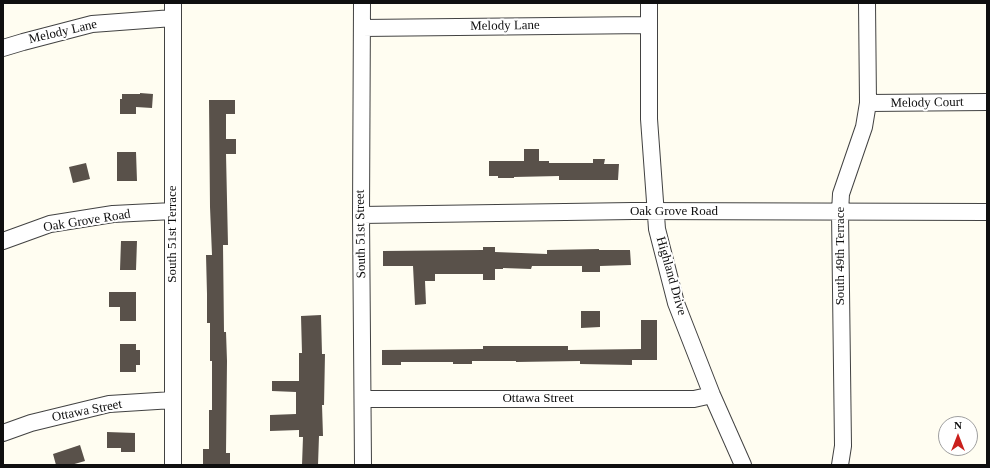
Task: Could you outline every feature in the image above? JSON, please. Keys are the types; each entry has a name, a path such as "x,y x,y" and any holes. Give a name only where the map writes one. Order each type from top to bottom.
{"street":[{"name":"South 51st Street","path":"362,3 360,214 363,465"},
{"name":"Highland Drive","path":"649,3 649,119 657,229 676,304 712,395 743,465"},
{"name":"South 49th Terrace","path":"840,465 843,446 841,194 864,127 868,103 867,3"},
{"name":"Melody Lane","path":"3,48 92,24 173,10"},
{"name":"South 51st Terrace","path":"173,10 173,465"},
{"name":"Melody Lane","path":"362,28 649,25"},
{"name":"Melody Court","path":"868,103 987,102"},
{"name":"Oak Grove Road","path":"3,241 50,224 113,214 173,211"},
{"name":"Oak Grove Road","path":"360,214 987,212"},
{"name":"Ottawa Street","path":"363,399 694,399 712,395"},
{"name":"Ottawa Street","path":"3,433 31,423 109,404 173,400"}],"building":[{"path":"122,94 153,94 152,108 136,107 136,114 120,114 120,99 122,99"},
{"path":"209,100 235,100 235,114 226,114 226,139 236,139 236,154 226,154 228,245 223,245 224,332 226,332 227,361 226,453 230,453 230,465 203,465 203,449 209,449 209,410 212,410 212,361 210,361 210,323 207,323 206,255 212,255"},
{"path":"524,149 539,149 539,161 549,161 549,163 593,163 593,159 605,159 604,164 619,164 618,180 559,180 559,176 498,178 498,176 489,176 489,161 524,161"},
{"path":"117,152 136,152 137,181 117,181"},
{"path":"86,163 90,179 73,183 69,167"},
{"path":"121,241 137,241 136,270 120,270"},
{"path":"483,247 495,247 495,252 547,254 547,250 630,250 631,265 600,266 600,272 582,272 582,266 532,266 531,269 503,268 495,269 495,280 483,280 483,274 435,274 435,281 425,281 426,304 415,305 413,266 383,266 383,251 483,250"},
{"path":"109,292 136,292 136,321 120,321 120,307 109,307"},
{"path":"581,311 600,311 600,327 581,328"},
{"path":"321,315 322,354 325,354 324,405 322,405 323,436 319,436 318,465 302,465 303,437 299,437 299,430 270,431 270,415 296,414 296,392 272,391 272,381 299,381 299,353 302,353 301,316"},
{"path":"641,320 657,320 657,360 632,360 632,365 580,364 580,361 472,361 472,364 453,364 453,362 401,362 401,365 382,365 382,350 483,349 483,346 568,346 568,350 641,349"},
{"path":"120,344 136,344 136,350 140,350 140,365 136,365 136,372 120,372"},
{"path":"107,432 135,433 135,452 121,452 121,448 107,448"},
{"path":"80,445 85,461 71,465 56,465 53,454"}]}
